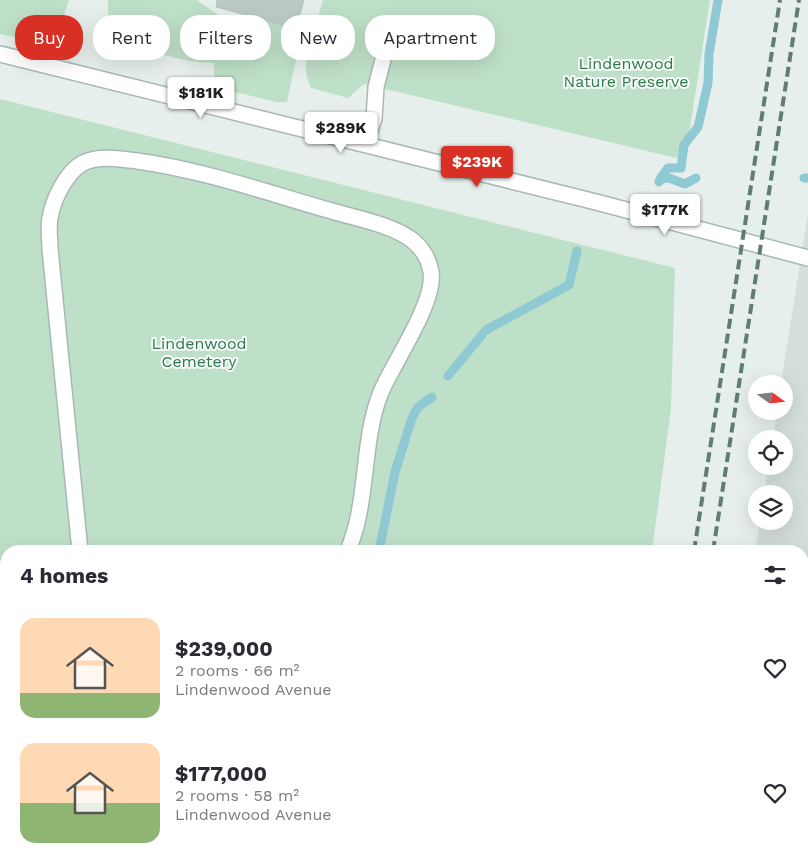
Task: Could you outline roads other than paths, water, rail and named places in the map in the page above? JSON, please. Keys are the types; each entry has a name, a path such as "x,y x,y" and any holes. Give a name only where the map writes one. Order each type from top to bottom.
{"street":[{"path":"0,54 366,144 808,258"},
{"path":"366,144 374,118 376,87 383,60"},
{"path":"79,545 50,249 50,218 57,198 72,172 83,163 104,159 136,161 170,167 231,182 346,215 399,232 412,240 426,254 432,274 427,300 381,393 371,432 358,518 350,545"}],"waterway":[{"path":"660,179 668,168 681,168 684,145 698,127 708,83 709,54 718,0"},
{"path":"659,182 660,179 669,178 685,184 696,178"},
{"path":"448,376 486,330 569,285 577,251"},
{"path":"380,545 395,472 412,418 418,407 432,397"}],"railway":[{"path":"695,545 780,0"},
{"path":"714,545 799,0"}],"park label":[{"name":"Lindenwood Nature Preserve","path":"626,72"},
{"name":"Lindenwood Cemetery","path":"199,352"}]}
